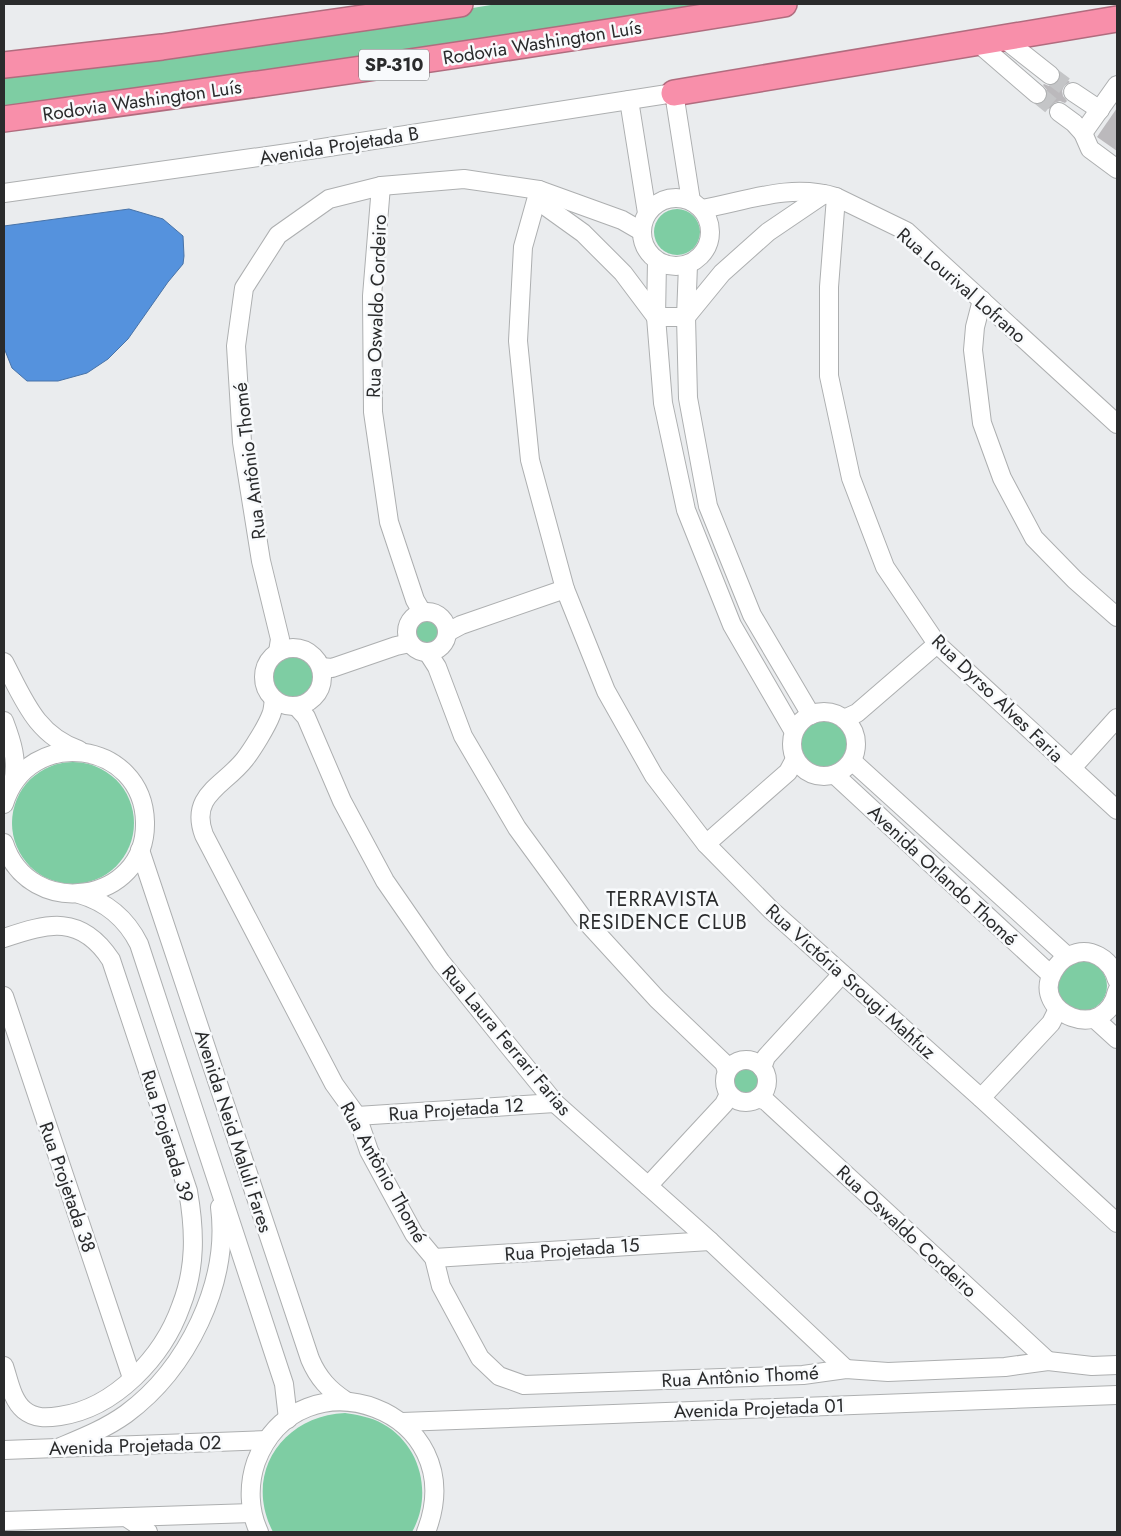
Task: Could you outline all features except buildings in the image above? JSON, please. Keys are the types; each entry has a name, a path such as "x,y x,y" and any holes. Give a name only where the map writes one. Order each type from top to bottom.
{"highway":[{"name":"Rodovia Washington Luís","path":"4,119 238,88 579,38 784,4"},
{"path":"4,65 162,46 448,5"},
{"path":"674,93 1117,19"}],"street":[{"path":"1003,38 1050,75"},
{"path":"978,42 1037,94"},
{"path":"1083,134 1117,85"},
{"path":"1073,92 1100,110"},
{"path":"629,100 644,221 643,242 648,253 657,261 666,265 688,265 705,251 710,240 710,229 700,209 674,93"},
{"name":"Avenida Projetada B","path":"4,193 316,149 674,93"},
{"path":"1059,112 1074,123 1083,134 1090,149 1117,169"},
{"name":"Rua Antônio Thomé","path":"282,647 261,561 242,442 236,346 244,288 278,234 329,199 381,186 464,179 538,195 622,220 644,221"},
{"name":"Rua Oswaldo Cordeiro","path":"381,186 372,296 373,412 389,522 418,609"},
{"name":"Rua Lourival Lofrano","path":"700,209 754,197 788,192 830,195 906,231 1117,424"},
{"path":"538,195 583,233 623,273 656,318"},
{"name":"Rua Victória Srougi Mahfuz","path":"538,195 523,247 518,341 530,460 565,589 606,691 654,776 706,844 771,910 1117,1223"},
{"path":"656,318 686,317 722,273 768,232 830,195"},
{"name":"Rua Dyrso Alves Faria","path":"830,195 829,376 850,478 885,567 937,644 1117,810"},
{"path":"644,221 656,204 667,199 679,198 700,209"},
{"path":"657,261 656,318 663,403 686,510 732,625 794,732"},
{"path":"688,265 686,317 688,398 708,506 752,615 810,715"},
{"path":"982,300 975,328 974,359 982,423 1002,478 1034,538 1075,580 1117,617"},
{"path":"433,657 446,640 452,627 565,589"},
{"path":"404,642 408,624 418,609 436,614 452,627"},
{"path":"325,669 404,642 433,657 463,736 522,835 582,917 657,1000 728,1066"},
{"path":"850,719 937,644"},
{"path":"282,647 304,650 311,654 325,669 318,694 290,708 268,694 263,679 267,663 282,647"},
{"path":"4,662 35,720 44,730 69,746 107,759 118,766 135,786 141,798 145,818 144,837 140,850 130,866 116,880 92,892 79,894 53,892 41,887 8,862 4,843"},
{"name":"Rua Antônio Thomé","path":"290,708 245,759 204,801 199,815 199,824 334,1084 357,1116 369,1151 414,1234 434,1258 441,1286 480,1358 499,1376 524,1386 803,1375 846,1370 907,1372 1005,1367 1048,1361 1092,1366 1117,1365"},
{"name":"Rua Laura Ferrari Farias","path":"290,708 385,881 441,962 555,1103 710,1241 846,1370"},
{"path":"794,766 791,741 800,722 810,715 828,712 850,719"},
{"path":"1072,768 1117,718"},
{"path":"794,766 817,776 826,777 835,775 845,769 852,761 856,743 850,719"},
{"path":"4,721 14,749 15,772 13,783 4,804"},
{"path":"13,783 32,764 43,758 56,753 82,751"},
{"name":"Avenida Orlando Thomé","path":"852,761 1067,956"},
{"path":"706,844 794,766"},
{"name":"Avenida Orlando Thomé","path":"835,775 1051,975"},
{"name":"Avenida Neid Maluli Fares","path":"140,850 314,1370 324,1384 346,1401"},
{"name":"Avenida Neid Maluli Fares","path":"79,894 92,898 116,912 129,926 139,944 284,1384 288,1419"},
{"name":"Rua Projetada 39","path":"4,938 47,925 58,925 79,931 97,942 111,960 188,1191 193,1220 194,1250 190,1279 181,1307 168,1334 151,1358 132,1378 109,1397 85,1410 68,1415 44,1418 28,1413 20,1407 14,1398 4,1366"},
{"path":"1058,1016 1049,984 1051,975 1058,964 1067,956 1084,952 1110,955 1117,980"},
{"path":"761,1063 842,974"},
{"name":"Rua Projetada 38","path":"4,996 132,1378"},
{"path":"1058,1016 1085,1020 1094,1018 1104,1014 1111,1007 1117,996"},
{"path":"981,1098 1058,1016"},
{"path":"1094,1018 1117,1039"},
{"path":"728,1066 743,1061 761,1063"},
{"path":"729,1099 747,1102 762,1097 766,1080 761,1063"},
{"path":"728,1066 725,1083 729,1099"},
{"name":"Rua Oswaldo Cordeiro","path":"762,1097 1048,1361"},
{"path":"648,1186 729,1099"},
{"name":"Rua Projetada 12","path":"357,1116 555,1103"},
{"path":"58,1448 94,1434 126,1413 155,1388 180,1359 199,1326 212,1290 220,1252 221,1214 216,1177"},
{"name":"Rua Projetada 15","path":"434,1258 710,1241"},
{"name":"Avenida Projetada 01","path":"402,1422 1117,1395"},
{"path":"259,1532 252,1513 250,1498 251,1482 259,1453 267,1440 288,1419 302,1411 316,1405 346,1401 376,1407 402,1422 422,1445 433,1473 434,1504 426,1532"},
{"name":"Avenida Projetada 02","path":"4,1450 267,1440"},
{"path":"4,1521 252,1513"},
{"path":"126,1517 148,1532"}],"green space":[{"path":"497,4 734,4 4,114 4,73"},
{"path":"677,209 690,213 696,219 700,232 696,245 690,251 677,255 664,251 658,245 654,232 658,219 664,213"},
{"path":"427,620 436,623 439,632 436,641 427,644 418,641 415,632 418,623"},
{"path":"297,656 305,659 311,665 314,677 311,689 305,695 289,698 281,695 275,689 272,673 275,665 281,659"},
{"path":"819,720 829,720 842,727 849,740 849,750 842,763 829,770 819,770 810,766 803,759 799,750 799,740 803,731 810,724"},
{"path":"73,762 85,763 96,767 107,772 116,780 124,789 129,800 133,811 133,835 129,846 124,857 116,866 107,874 96,879 85,883 73,884 61,883 50,879 39,874 30,866 22,857 17,846 13,835 12,823 13,811 17,800 22,789 30,780 39,772 50,767 61,763"},
{"path":"1082,961 1091,963 1102,972 1107,986 1105,995 1096,1006 1082,1011 1073,1009 1062,1000 1057,986 1059,977 1068,966"},
{"path":"745,1067 754,1071 758,1080 754,1089 745,1093 736,1089 732,1080 736,1071"},
{"path":"345,1413 369,1418 383,1424 396,1433 407,1445 420,1472 422,1487 422,1502 412,1532 273,1532 265,1510 263,1489 266,1470 274,1452 287,1437 303,1425 323,1417"}],"water":[{"path":"129,209 163,219 183,236 183,264 128,339 108,359 87,373 58,381 27,381 12,368 4,348 4,226"}],"tunnel":[{"path":"1050,75 1073,92"},
{"path":"1037,94 1059,112"}],"district":[{"name":"TERRAVISTA RESIDENCE CLUB","path":"663,910"}]}
